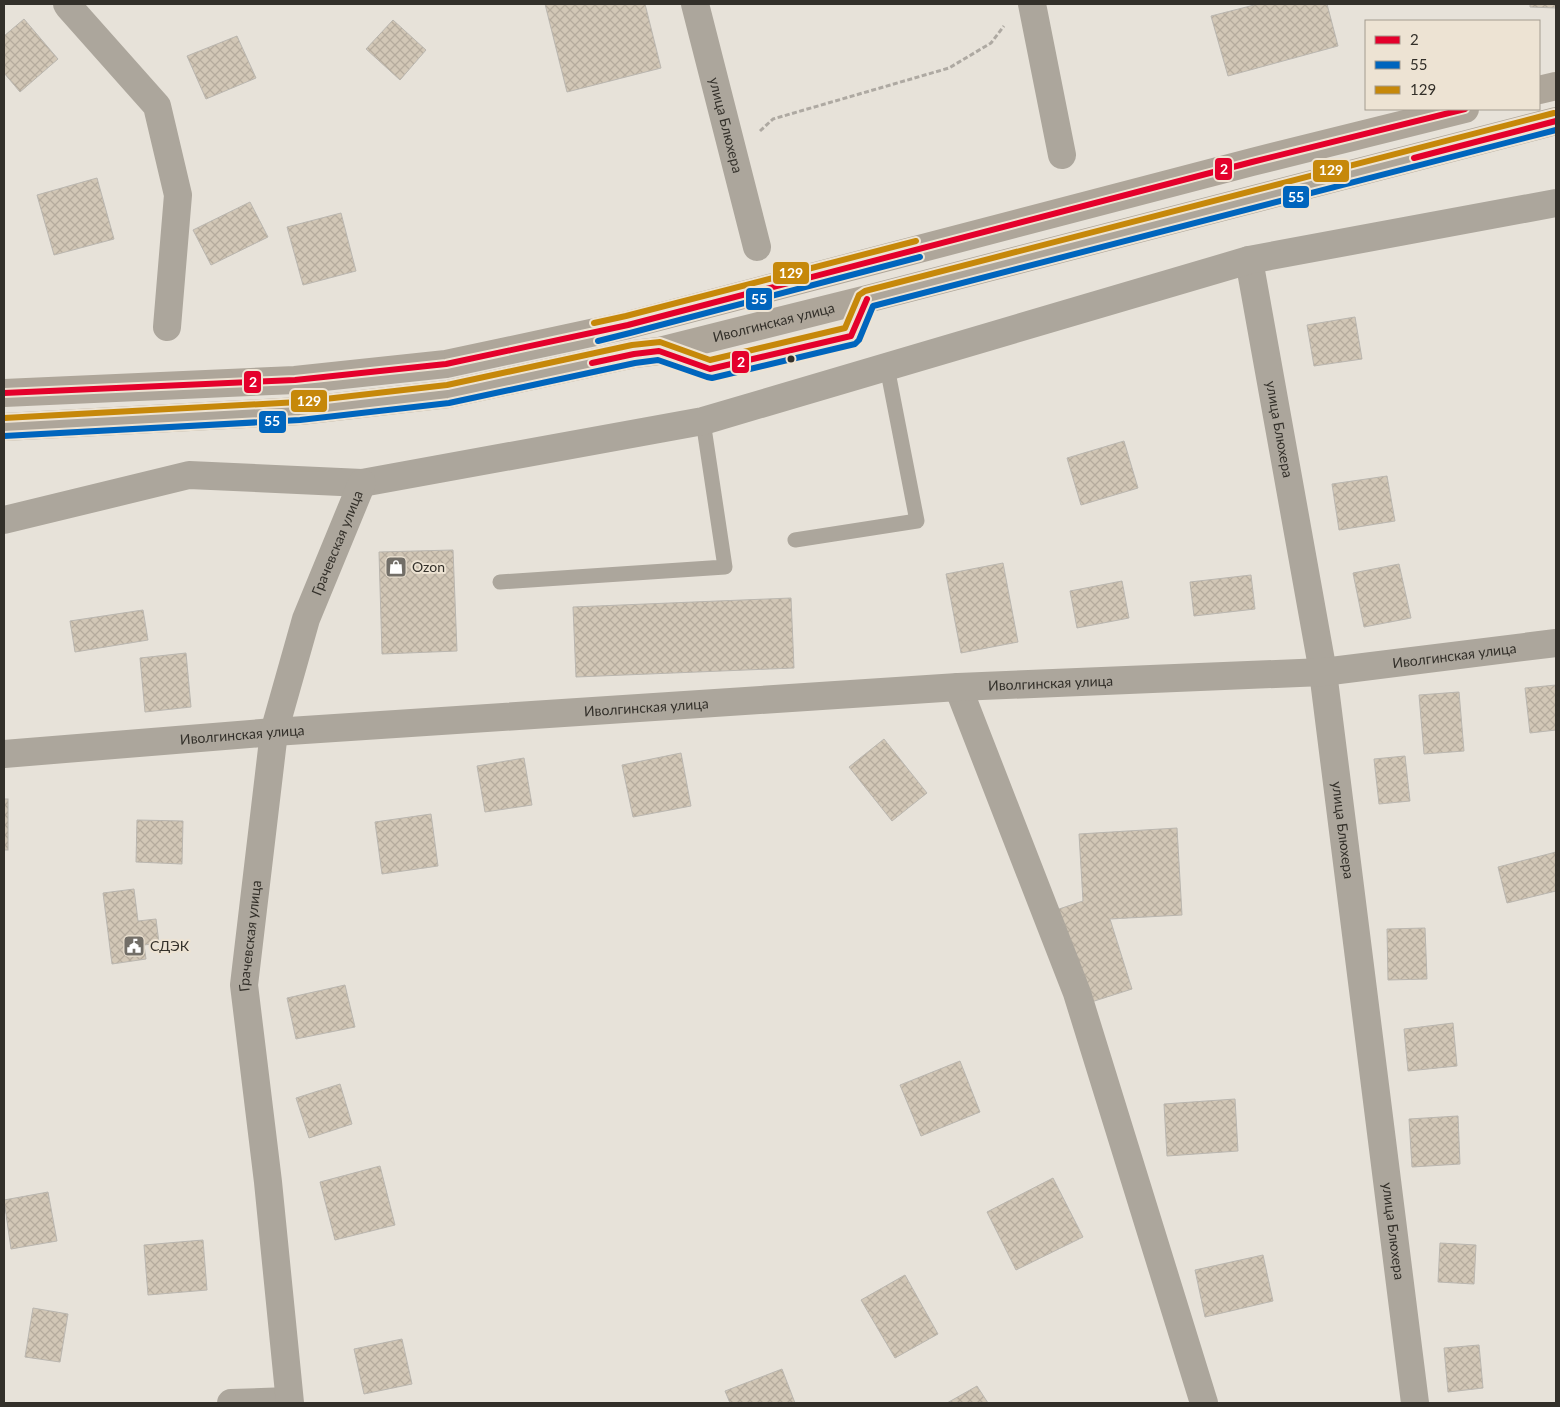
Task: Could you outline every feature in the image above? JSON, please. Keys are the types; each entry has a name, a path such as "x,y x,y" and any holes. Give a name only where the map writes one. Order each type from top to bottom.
{"main road":[{"path":"1540,90 1556,86"},
{"path":"4,393 295,380 446,364 628,325 1252,162 1461,110"},
{"name":"Иволгинская улица","path":"4,427 300,411 448,394 634,354 659,351 1556,121"}],"street":[{"path":"67,4 157,106 178,195 167,327"},
{"name":"улица Блюхера","path":"695,4 757,247"},
{"path":"1032,4 1062,155"},
{"path":"4,520 189,475 362,483 703,421 1249,260 1556,204"},
{"name":"улица Блюхера","path":"1249,260 1323,672 1416,1403"},
{"name":"Грачевская улица","path":"290,1402 268,1182 244,985 274,732 306,619 362,483"},
{"name":"Иволгинская улица","path":"4,754 274,732 958,687 1323,672 1556,643"},
{"path":"958,687 1077,993 1204,1403"},
{"path":"230,1403 290,1402"}],"lane":[{"path":"796,540 917,521 887,368"},
{"path":"500,582 724,567 703,421"}],"path":[{"path":"739,175 754,136 773,119 949,68 991,44 1008,20"}],"building":[{"path":"545,4 645,4 661,68 567,92"},
{"path":"1258,4 1327,4 1338,46 1228,76 1211,16"},
{"path":"1530,4 1556,4 1556,8 1530,7"},
{"path":"24,19 58,59 20,92 4,73 4,36"},
{"path":"393,20 426,50 400,80 366,49"},
{"path":"237,36 256,78 206,99 187,56"},
{"path":"97,178 114,239 54,255 37,195"},
{"path":"250,202 268,237 211,265 193,230"},
{"path":"341,213 356,271 303,285 287,227"},
{"path":"1355,317 1362,359 1314,366 1307,325"},
{"path":"1124,441 1138,488 1081,505 1067,458"},
{"path":"1387,476 1395,521 1339,530 1332,484"},
{"path":"453,550 457,651 382,654 379,552"},
{"path":"1003,563 1018,642 961,653 946,574"},
{"path":"1399,564 1411,618 1364,627 1353,573"},
{"path":"1251,575 1255,609 1194,616 1190,582"},
{"path":"1122,581 1129,618 1077,628 1070,591"},
{"path":"791,598 794,668 576,677 573,607"},
{"path":"143,610 148,640 75,652 70,621"},
{"path":"186,653 191,707 145,712 140,658"},
{"path":"1556,685 1556,730 1530,733 1525,688"},
{"path":"1459,692 1464,751 1424,754 1419,695"},
{"path":"884,739 927,793 892,821 849,767"},
{"path":"681,753 691,806 633,817 622,765"},
{"path":"1405,756 1410,801 1379,804 1374,759"},
{"path":"524,758 532,805 485,812 477,766"},
{"path":"4,799 8,799 8,850 4,850"},
{"path":"431,814 438,866 382,874 375,822"},
{"path":"137,820 183,821 182,864 136,862"},
{"path":"1177,828 1182,915 1110,919 1132,989 1085,1004 1056,910 1083,901 1079,834"},
{"path":"1556,852 1556,891 1507,903 1498,867"},
{"path":"134,889 138,921 156,919 159,943 144,945 146,959 112,964 103,893"},
{"path":"1425,928 1427,979 1388,980 1387,929"},
{"path":"345,985 355,1027 296,1039 287,998"},
{"path":"1453,1023 1457,1066 1408,1071 1404,1029"},
{"path":"960,1061 980,1112 921,1136 900,1085"},
{"path":"340,1084 352,1124 309,1138 296,1098"},
{"path":"1235,1099 1238,1151 1167,1156 1164,1104"},
{"path":"1458,1116 1460,1164 1412,1167 1409,1119"},
{"path":"380,1166 395,1225 335,1240 320,1182"},
{"path":"1053,1178 1083,1237 1016,1270 987,1212"},
{"path":"48,1192 57,1241 11,1249 4,1200"},
{"path":"203,1240 207,1290 148,1295 144,1245"},
{"path":"1440,1243 1476,1245 1474,1284 1438,1282"},
{"path":"1263,1255 1273,1301 1205,1317 1195,1270"},
{"path":"905,1275 938,1334 895,1358 861,1300"},
{"path":"33,1308 68,1314 60,1362 25,1357"},
{"path":"402,1339 412,1384 364,1394 354,1349"},
{"path":"1479,1345 1483,1388 1448,1392 1444,1348"},
{"path":"782,1369 795,1403 730,1403 725,1391"},
{"path":"977,1386 988,1403 947,1403"}],"transit line":[{"name":"2","path":"4,393 295,380 446,364 628,325 1252,162 1461,110"},
{"name":"129","path":"4,418 299,402 447,385 632,345 660,342 710,360 845,328 859,295 865,291 1554,113"},
{"name":"2","path":"1414,158 1556,121"},
{"name":"55","path":"4,436 300,420 449,403 635,363 658,360 712,378 855,344 859,340 873,306 1556,130"},
{"name":"129","path":"594,323 916,241"},
{"name":"55","path":"598,341 920,257"},
{"name":"2","path":"592,363 659,351 710,369 851,336 867,299"}],"place":[{"name":"Ozon","path":"396,567"},
{"name":"СДЭК","path":"134,946"}]}
